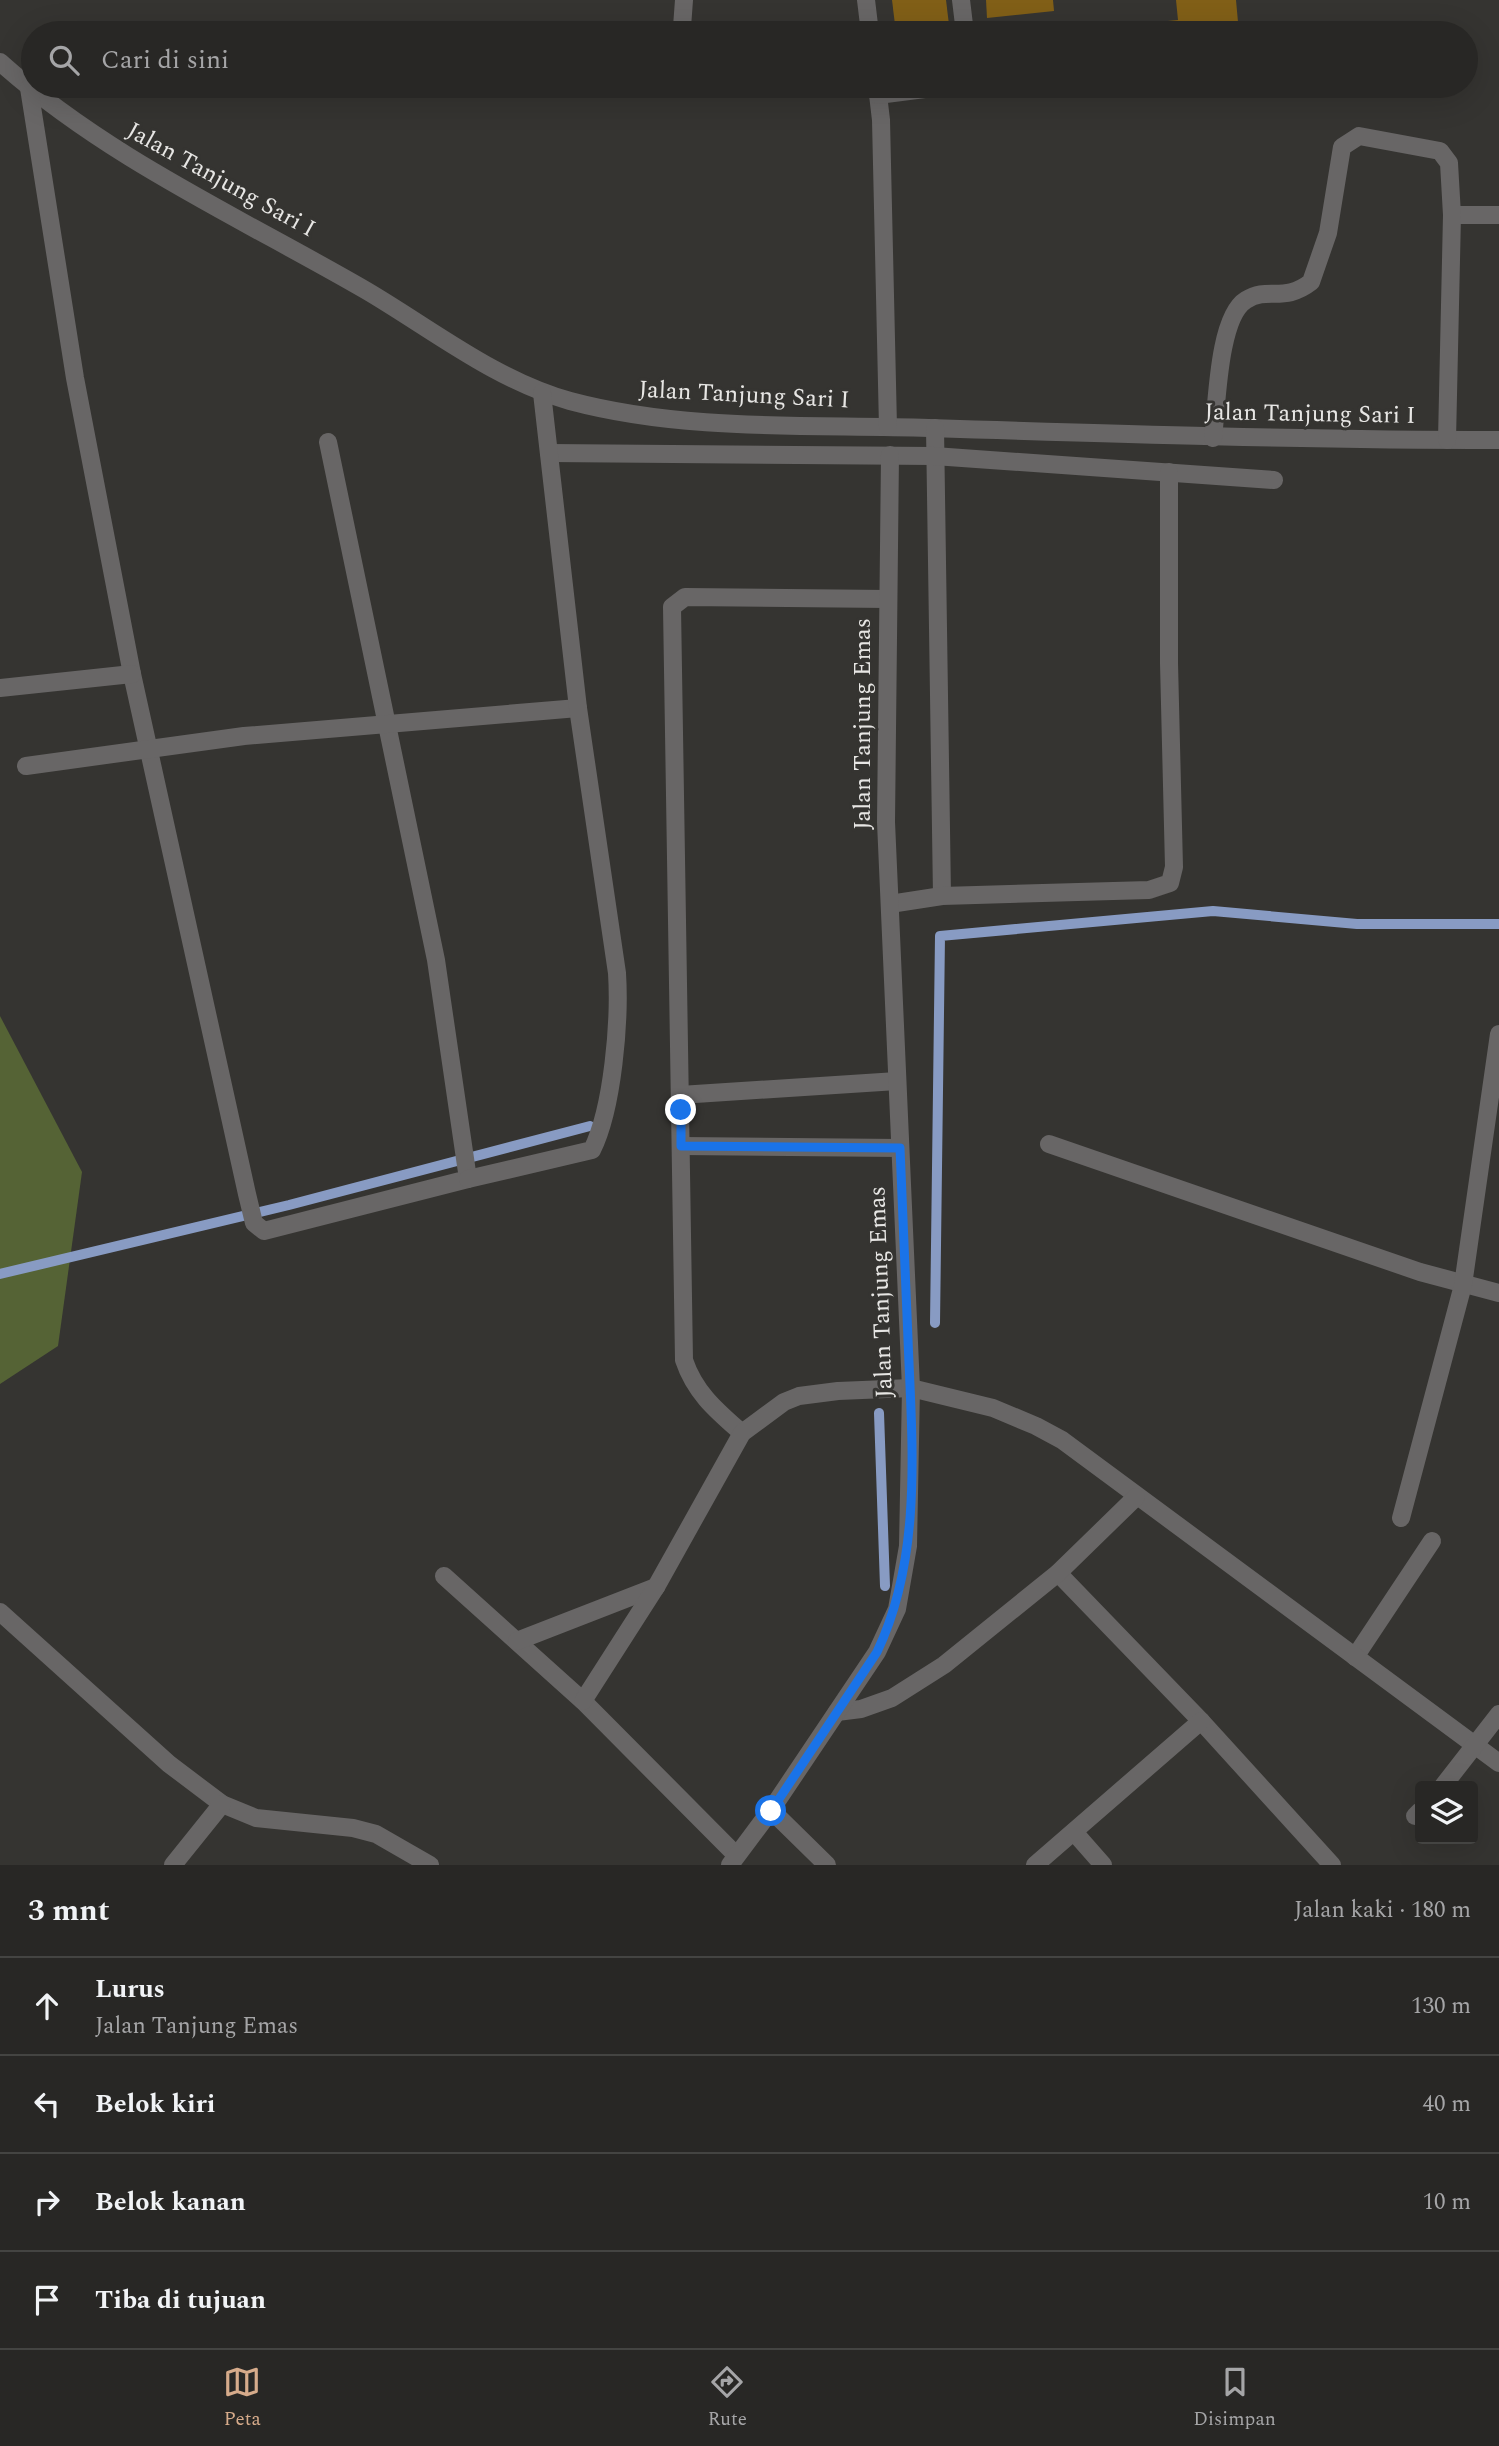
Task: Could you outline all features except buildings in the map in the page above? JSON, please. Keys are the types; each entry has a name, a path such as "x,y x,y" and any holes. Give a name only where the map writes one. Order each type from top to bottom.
{"street":[{"path":"682,21 684,0"},
{"path":"866,0 869,21"},
{"path":"961,0 964,21"},
{"name":"Jalan Tanjung Sari I","path":"0,62 21,81"},
{"path":"31,98 75,378 132,674 247,1194 254,1223 258,1228 270,1231 468,1173 587,1152 592,1150 598,1133 617,1039 620,1007 578,708 542,393"},
{"name":"Jalan Tanjung Sari I","path":"43,98 108,144 372,294 500,374 542,393 620,413 670,420 1213,438 1499,440"},
{"path":"878,98 888,427"},
{"path":"1213,438 1227,330 1236,309 1247,300 1264,294 1289,295 1311,282 1328,233 1342,147 1359,136 1443,153 1449,163 1452,215 1447,440"},
{"path":"1452,215 1499,215"},
{"path":"935,428 942,897"},
{"path":"328,442 436,960 468,1173"},
{"path":"549,453 934,456 1274,480"},
{"name":"Jalan Tanjung Emas","path":"733,1860 771,1811 877,1652 890,1627 902,1589 909,1536 911,1388 886,822 890,455"},
{"path":"890,904 942,897 1149,890 1170,883 1174,867 1169,663 1169,472"},
{"path":"742,1433 701,1395 690,1380 684,1360 672,607 685,597 888,599"},
{"path":"0,688 132,674"},
{"path":"26,766 244,736 578,708"},
{"path":"1401,1518 1463,1285 1499,1034"},
{"path":"680,1102 897,1090"},
{"path":"681,1143 900,1140"},
{"path":"1049,1144 1463,1285 1499,1293"},
{"path":"583,1701 656,1587 742,1433 766,1413 799,1396 911,1388 983,1405 1036,1426 1100,1467 1136,1497 1499,1763"},
{"path":"837,1712 877,1704 915,1685 968,1647 1058,1573 1136,1497"},
{"path":"1355,1657 1432,1541"},
{"path":"1058,1573 1201,1721 1332,1865"},
{"path":"444,1576 583,1701 733,1860"},
{"path":"517,1641 656,1587"},
{"path":"0,1612 169,1764 222,1804 256,1818 353,1828 376,1834 430,1865"},
{"path":"1447,1781 1476,1748 1499,1714"},
{"path":"1035,1865 1201,1721"},
{"path":"173,1865 222,1804"},
{"path":"771,1811 827,1865"},
{"path":"1074,1832 1103,1865"}],"green space":[{"path":"0,1016 82,1172 58,1346 0,1384"}],"waterway":[{"path":"935,1323 940,936 1213,911 1357,924 1499,924"},
{"path":"0,1274 289,1205 590,1126"},
{"path":"879,1413 885,1586"}],"route":[{"path":"681,1110 681,1146 900,1148 911,1388 909,1527 902,1589 890,1627 877,1652 771,1811"}]}
